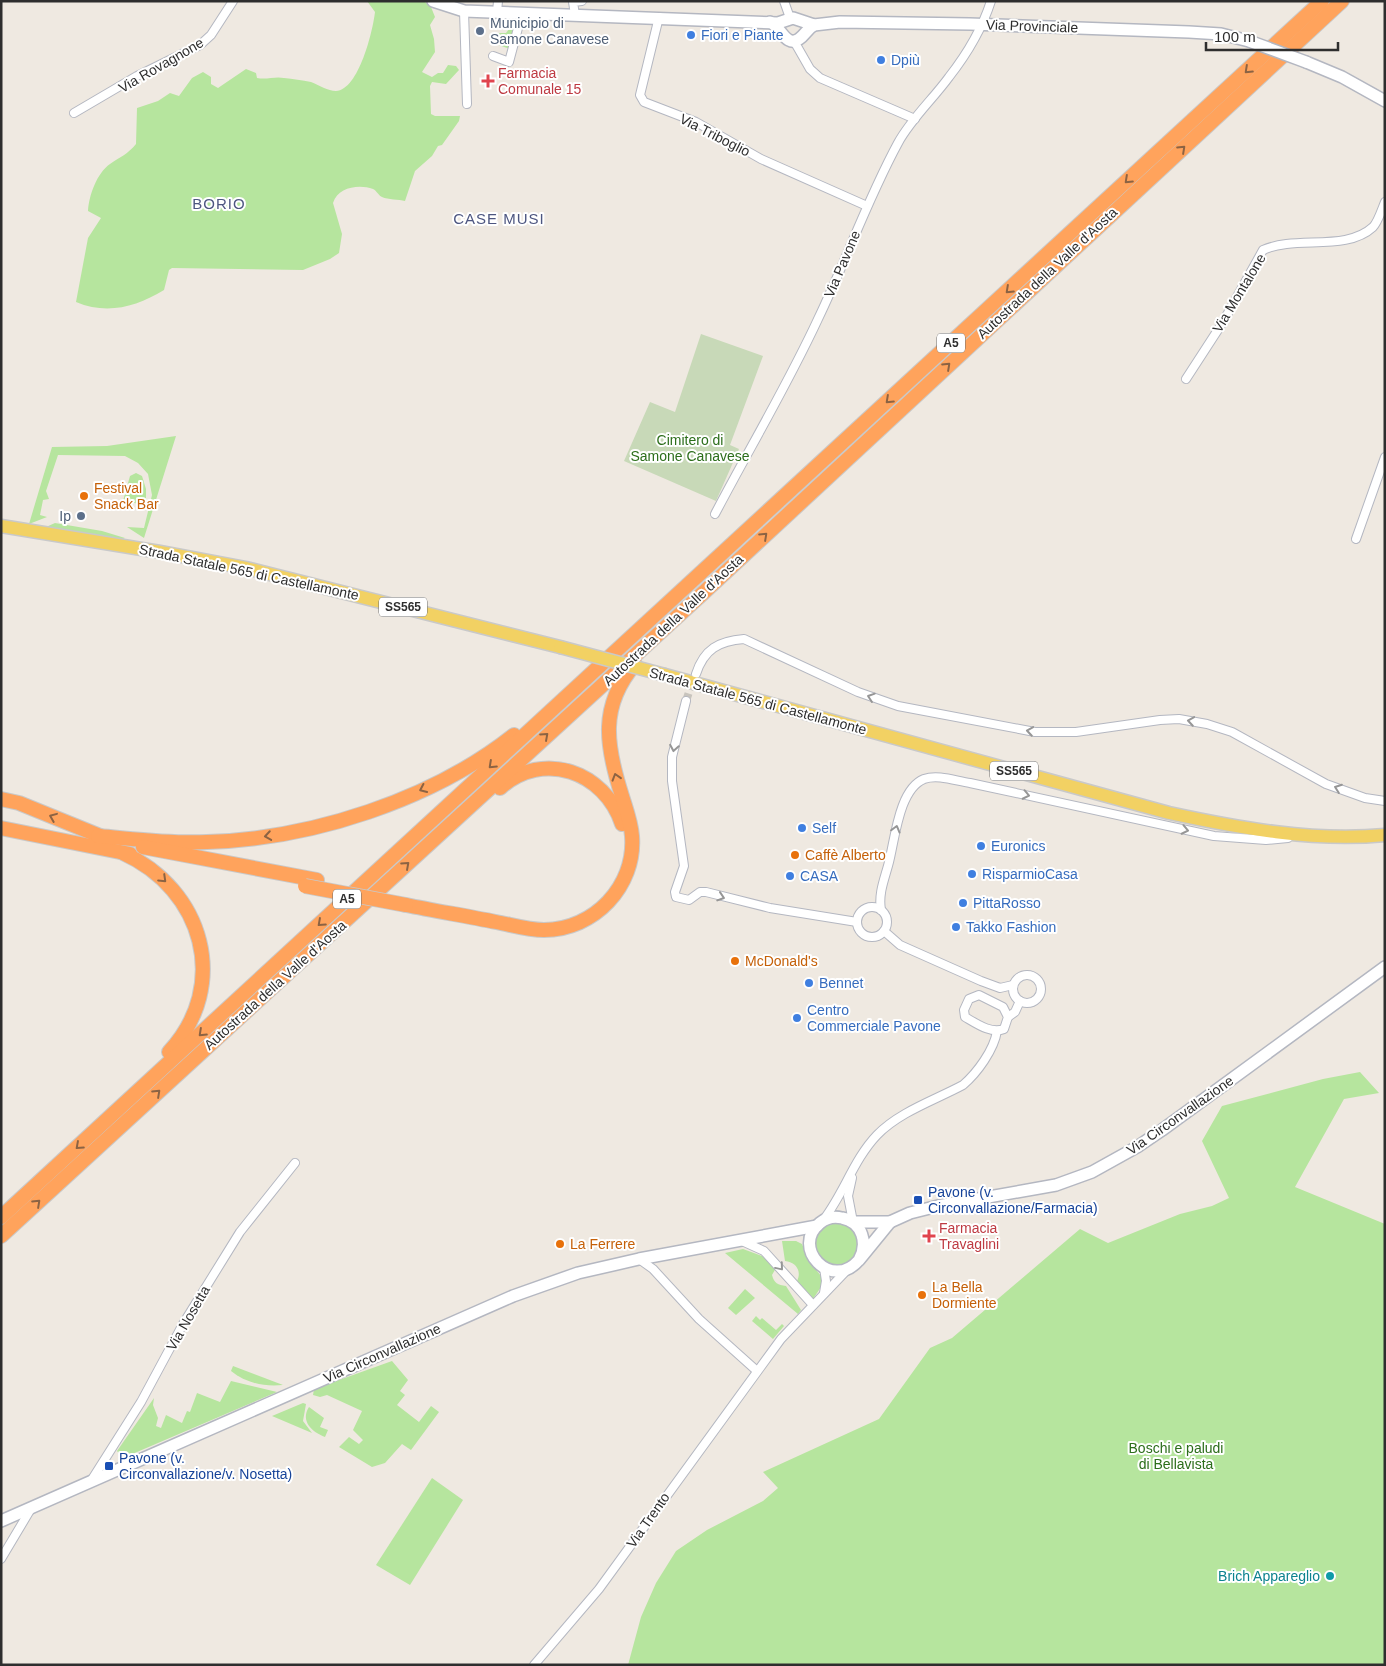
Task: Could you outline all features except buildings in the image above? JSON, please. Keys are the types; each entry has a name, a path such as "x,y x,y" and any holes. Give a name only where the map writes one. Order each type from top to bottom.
{"highway":[{"name":"Autostrada della Valle d'Aosta","path":"1,1217 1322,1"},
{"name":"Autostrada della Valle d'Aosta","path":"1,1236 703,593 1342,1"},
{"path":"1,800 19,803 98,836 179,855 543,930 574,925 593,915 607,904 625,878 633,844 630,822 610,755 608,731 612,707 619,686 626,674 687,614 703,593"},
{"path":"98,836 142,840 207,842 267,836 354,816 390,804 455,773 499,746 545,708 580,685"},
{"path":"411,902 540,923 564,920 585,912 604,897 620,869 624,848 620,819 610,798 601,788 592,781 570,770 548,768 526,772 510,780 478,808 432,841"},
{"path":"1,828 122,853 311,883"},
{"path":"115,1113 139,1081 163,1058 189,1026 198,1004 202,970 197,934 193,921 180,898 154,870 122,853"}],"main road":[{"name":"Via Provinciale","path":"433,1 452,4 464,11 498,7 522,13 659,17 814,25 840,22 983,24 1221,34 1249,41 1306,62 1342,77 1385,102"},
{"name":"Via Provinciale","path":"789,23 784,37 800,40"},
{"path":"789,23 803,27 800,40"},
{"path":"800,40 814,25"},
{"name":"Strada Statale 565 di Castellamonte","path":"1,526 246,568 560,647 1169,813 1232,827 1310,835 1369,837 1385,835"},
{"name":"Strada Statale 565 di Castellamonte","path":"1369,837 1385,842"},
{"name":"Via Circonvallazione","path":"1,1521 513,1296 578,1273 639,1259 777,1234 820,1223 835,1217 853,1222 890,1222 910,1213 938,1206 1049,1187 1092,1172 1137,1148 1385,967"},
{"path":"853,1222 862,1233 864,1240 859,1260"},
{"name":"Via Circonvallazione","path":"848,1269 859,1260 890,1222"},
{"path":"810,1247 811,1236 820,1223"},
{"name":"Via Circonvallazione","path":"777,1234 796,1236 810,1247 814,1259 824,1268"},
{"path":"824,1268 836,1271 848,1269"}],"street":[{"name":"Via Rovagnone","path":"74,113 137,76 200,45 211,35 233,1"},
{"path":"575,15 573,2 582,1"},
{"path":"784,1 789,23"},
{"name":"Via Pavone","path":"716,514 748,449 794,368 818,319 867,206 899,141 950,77 983,24 991,1"},
{"path":"464,11 467,104"},
{"path":"493,56 509,62 522,13"},
{"name":"Via Triboglio","path":"659,17 640,95 644,102 696,122 761,159 867,206"},
{"path":"800,40 810,69 820,78 916,119"},
{"name":"Via Montalone","path":"1186,379 1223,322 1263,250 1275,245 1354,238 1374,226 1385,202"},
{"path":"1356,539 1381,475 1385,457"},
{"path":"696,674 703,656 712,646 726,640 744,639 858,692 898,706 1035,732 1076,732 1179,719 1207,724 1232,732 1326,784 1365,798 1385,801"},
{"path":"686,701 677,730 672,757 672,781 684,866 675,892 676,897 689,900 700,892 706,892 770,908 857,922"},
{"path":"881,910 867,908 860,913 857,922 859,931 866,936 876,937 884,931 887,922 881,910 881,889 900,814 911,792 925,779 938,777 970,783 1214,836 1266,840 1310,835"},
{"path":"884,931 900,945 981,981 1000,988 1013,985 1023,975 1032,976 1039,983 1041,991 1036,999 1029,1003 1020,1001 1014,994 1013,985"},
{"path":"1008,1017 1003,1007 979,995 969,999 964,1010 965,1017 981,1026 998,1032 1004,1029 1008,1017 1016,1012 1020,1001"},
{"path":"853,1222 848,1186 858,1164 876,1136 894,1120 963,1085 972,1077 996,1040 998,1032"},
{"name":"Via Nosetta","path":"91,1481 141,1402 183,1324 240,1232 295,1162"},
{"path":"820,1223 832,1209 850,1173 858,1164"},
{"path":"741,1240 764,1251 813,1306"},
{"path":"639,1259 653,1269 699,1319 757,1371"},
{"path":"823,1295 826,1281 824,1268"},
{"name":"Via Trento","path":"534,1665 599,1589 780,1340 848,1269"},
{"path":"1,1559 32,1507"}],"green space":[{"path":"367,1 424,1 431,7 435,17 430,25 435,52 422,72 432,77 438,73 443,73 448,65 456,66 459,70 446,84 432,82 430,86 431,114 435,116 460,116 459,121 442,145 438,146 432,156 415,171 405,201 384,198 374,190 362,187 350,188 339,193 333,203 342,234 339,253 330,259 303,270 172,268 169,270 164,290 132,305 99,308 76,302 88,238 101,218 88,211 92,191 105,168 127,153 136,144 137,108 158,101 170,93 179,96 192,78 203,72 211,77 211,84 218,88 246,69 256,73 257,78 281,78 311,82 333,91 344,88 352,81 368,45 375,12"},
{"path":"509,22 518,22 510,49 493,43 495,33 506,33 509,29"},
{"name":"Cimitero di Samone Canavese","path":"701,334 763,356 730,445 739,449 716,501 624,461 650,402 675,412"},
{"path":"176,436 144,538 127,527 144,528 152,495 148,474 138,463 125,456 58,455 46,491 49,499 43,500 40,515 47,517 29,524 52,447 107,446"},
{"path":"136,473 142,476 146,489 146,499 140,504 123,501 130,476"},
{"path":"55,523 102,531 125,538 121,540 46,527"},
{"name":"Boschi e paludi di Bellavista","path":"1360,1072 1379,1093 1344,1099 1295,1187 1385,1224 1385,1665 628,1665 641,1617 656,1583 676,1551 707,1530 763,1501 778,1488 763,1472 879,1419 930,1348 952,1338 1080,1229 1108,1243 1180,1214 1212,1206 1229,1198 1202,1141 1222,1106 1323,1079"},
{"path":"837,1222 849,1226 855,1232 859,1244 855,1256 849,1262 837,1266 825,1262 819,1256 815,1244 819,1232 825,1226"},
{"path":"782,1241 796,1241 802,1244 809,1261 821,1276 821,1287 813,1299 797,1281 799,1274 795,1265 785,1261"},
{"path":"743,1249 762,1256 776,1268 772,1275 774,1280 786,1286 801,1310 798,1314 725,1253"},
{"path":"745,1289 755,1298 736,1315 728,1308"},
{"path":"756,1316 760,1320 762,1318 776,1330 782,1324 784,1326 773,1339 752,1321"},
{"path":"392,1361 408,1380 400,1391 405,1395 397,1405 419,1422 431,1406 439,1412 411,1450 402,1444 385,1463 372,1467 339,1447 349,1437 359,1444 363,1440 353,1430 362,1411 327,1395 320,1397 313,1395 314,1389"},
{"path":"233,1366 283,1385 262,1385 249,1381 231,1371"},
{"path":"231,1381 277,1392 123,1458 117,1451 154,1398 153,1405 158,1418 156,1426 161,1428 166,1415 182,1423 187,1411 190,1412 197,1393 220,1402"},
{"path":"303,1403 306,1404 303,1421 312,1433 272,1416"},
{"path":"309,1407 324,1418 320,1427 328,1430 325,1437 309,1425 306,1417"},
{"path":"432,1478 463,1500 410,1585 376,1565"}],"tunnel":[{"path":"686,701 693,680"}],"place":[{"name":"Municipio di Samone Canavese","path":"480,31"},
{"name":"Fiori e Piante","path":"691,35"},
{"name":"Dpiù","path":"881,60"},
{"name":"Farmacia Comunale 15","path":"488,81"},
{"name":"Festival Snack Bar","path":"84,496"},
{"name":"Ip","path":"81,516"},
{"name":"Self","path":"802,828"},
{"name":"Euronics","path":"981,846"},
{"name":"Caffè Alberto","path":"795,855"},
{"name":"RisparmioCasa","path":"972,874"},
{"name":"CASA","path":"790,876"},
{"name":"PittaRosso","path":"963,903"},
{"name":"Takko Fashion","path":"956,927"},
{"name":"McDonald's","path":"735,961"},
{"name":"Bennet","path":"809,983"},
{"name":"Centro Commerciale Pavone","path":"797,1018"},
{"name":"Pavone (v. Circonvallazione/Farmacia)","path":"918,1200"},
{"name":"Farmacia Travaglini","path":"929,1236"},
{"name":"La Ferrere","path":"560,1244"},
{"name":"La Bella Dormiente","path":"922,1295"},
{"name":"Pavone (v. Circonvallazione/v. Nosetta)","path":"109,1466"},
{"name":"Brich Appareglio","path":"1330,1576"}],"district":[{"name":"BORIO","path":"219,204"},
{"name":"CASE MUSI","path":"499,219"}]}
